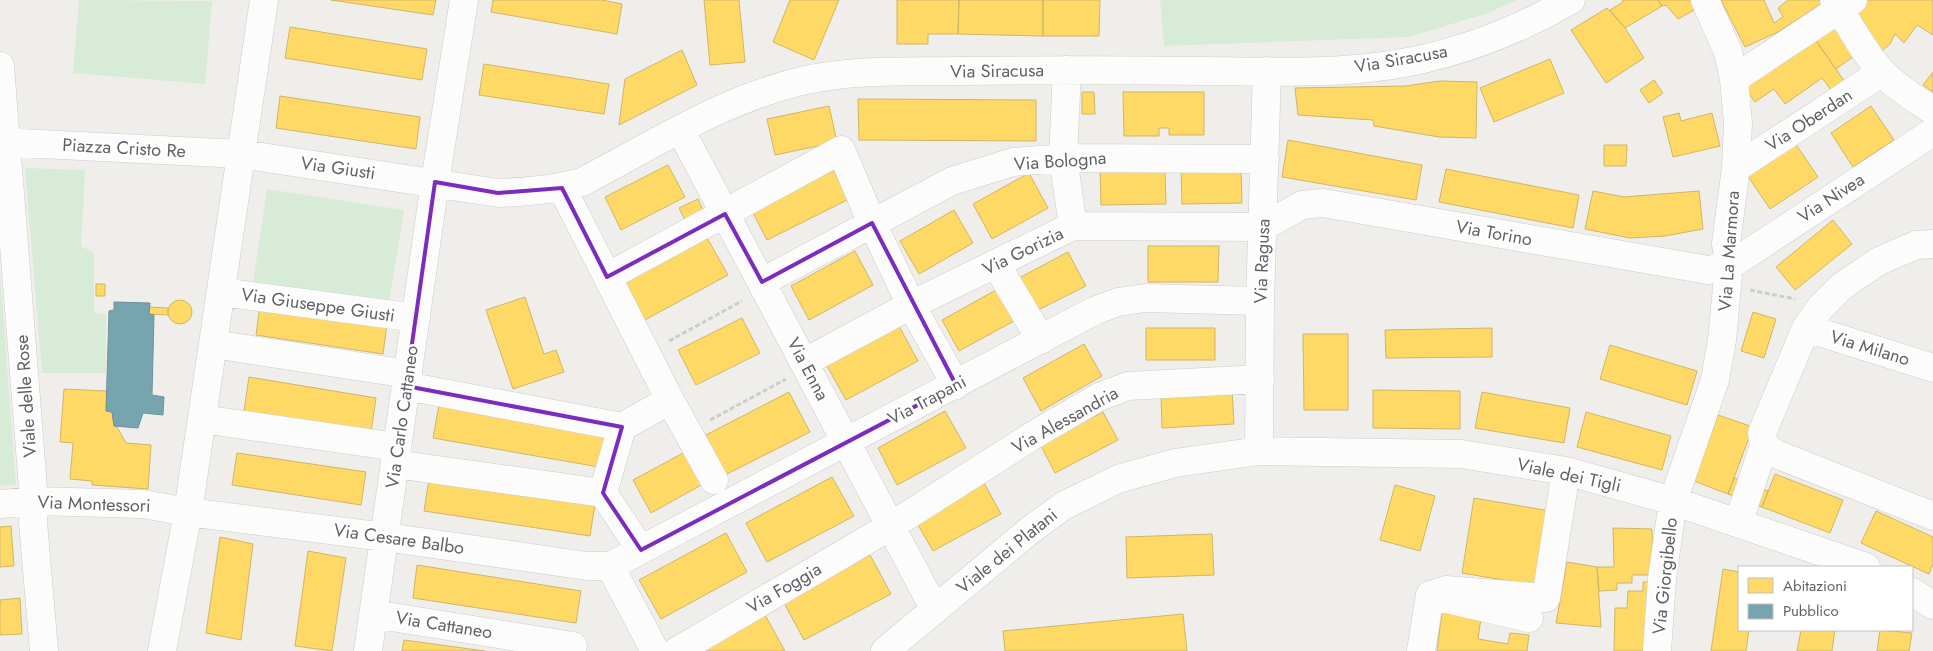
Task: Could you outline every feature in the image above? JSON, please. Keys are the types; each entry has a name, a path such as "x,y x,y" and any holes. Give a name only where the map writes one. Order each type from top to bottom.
{"street":[{"path":"162,651 188,512 264,0"},
{"name":"Via Carlo Cattaneo","path":"368,651 435,182 464,0"},
{"name":"Via Siracusa","path":"435,182 498,193 562,188 582,182 724,106 758,93 808,80 859,73 1067,70 1267,72 1373,68 1424,59 1510,31 1571,0"},
{"name":"Via La Marmora","path":"1673,501 1715,380 1722,340 1728,276 1726,243 1736,168 1738,124 1734,79 1728,52 1705,0"},
{"path":"1734,79 1842,3 1864,48 1882,72 1905,92 1933,111"},
{"name":"Viale delle Rose","path":"0,66 4,142 34,501 33,522 44,651"},
{"path":"1067,70 1063,158 1073,226"},
{"name":"Via Ragusa","path":"1259,451 1260,301 1267,72"},
{"name":"Via Oberdan","path":"1736,168 1882,72"},
{"name":"Via Enna","path":"680,128 725,214 753,291 796,370 847,442 935,610"},
{"name":"Via Nivea","path":"1728,276 1933,132"},
{"name":"Piazza Cristo Re","path":"4,142 241,154"},
{"path":"607,277 841,150 872,223 911,305 956,385"},
{"name":"Via Giusti","path":"241,154 435,182"},
{"name":"Via Bologna","path":"753,291 872,223 952,181 1013,162 1063,158 1265,159"},
{"path":"562,188 646,354 714,480"},
{"name":"Via Torino","path":"1263,227 1302,205 1324,203 1708,270 1728,276"},
{"name":"Via Gorizia","path":"796,370 911,305 1073,226 1263,227"},
{"path":"1738,523 1764,446 1762,433 1806,328 1820,308 1842,286 1879,262 1916,245 1933,244"},
{"path":"996,264 1040,340"},
{"name":"Via Giuseppe Giusti","path":"221,292 416,318"},
{"name":"Via Trapani","path":"610,566 1094,311 1118,302 1145,298 1260,301"},
{"name":"Via Milano","path":"1806,328 1932,363"},
{"path":"213,344 407,380 622,427 670,400"},
{"name":"Via Alessandria","path":"891,526 1037,432 1099,397 1128,386 1260,379"},
{"path":"202,419 603,493 641,550"},
{"path":"603,493 622,427"},
{"path":"1764,446 1776,454 1933,516"},
{"name":"Viale dei Tigli","path":"1259,451 1462,454 1566,471 1673,501 1863,566"},
{"name":"Viale dei Platani","path":"885,651 1029,531 1063,506 1118,479 1175,463 1259,451"},
{"path":"1430,595 1446,590 1546,598 1566,471"},
{"name":"Via Montessori","path":"0,504 34,501 143,504 188,512"},
{"name":"Via Giorgibello","path":"1657,651 1662,579 1673,501"},
{"name":"Via Cesare Balbo","path":"188,512 384,537 587,566 610,566"},
{"name":"Via Foggia","path":"678,651 891,526"},
{"path":"610,566 655,651"},
{"path":"1913,593 1933,605"},
{"path":"1430,595 1529,618"},
{"path":"1421,651 1430,595"},
{"name":"Via Cattaneo","path":"373,614 573,646"}],"path":[{"path":"1728,276 1754,290 1793,298"},
{"path":"646,354 753,291"},
{"path":"688,432 796,370"}],"highlighted area":[{"path":"435,182 498,193 562,188 607,277 725,214 762,282 872,223 956,385 641,550 603,493 622,427 406,386"}],"green space":[{"path":"79,0 212,1 205,84 73,73"},
{"path":"1160,0 1517,0 1488,13 1409,37 1164,46"},
{"path":"25,168 85,170 81,246 94,253 94,313 106,314 106,373 42,373"},
{"path":"267,189 404,210 389,304 253,283"},
{"path":"0,272 16,485 0,486"}],"building: Abitazioni":[{"path":"331,0 436,0 433,15"},
{"path":"493,0 602,0 622,4 617,34 491,12"},
{"path":"704,0 739,0 745,62 710,65"},
{"path":"790,0 839,0 814,60 773,42"},
{"path":"897,0 959,0 958,34 928,34 928,44 897,44"},
{"path":"959,0 1043,0 1043,36 958,34"},
{"path":"1043,0 1100,0 1099,36 1043,36"},
{"path":"1622,0 1658,0 1662,6 1625,28 1610,10 1623,2"},
{"path":"1658,0 1691,0 1696,9 1678,19 1666,5 1662,6"},
{"path":"1721,0 1764,0 1774,23 1783,17 1778,8 1788,0 1822,0 1824,2 1778,32 1745,47"},
{"path":"1862,0 1933,0 1933,35 1917,25 1904,43 1895,34 1890,44 1883,50 1877,49 1849,9"},
{"path":"1607,8 1625,28 1644,58 1606,83 1571,30"},
{"path":"1835,24 1857,54 1836,69 1814,38"},
{"path":"290,27 427,49 422,80 285,58"},
{"path":"1814,38 1847,85 1834,94 1822,78 1785,104 1774,89 1755,102 1744,87"},
{"path":"682,50 697,85 619,125 625,79"},
{"path":"1550,59 1564,93 1494,122 1480,88"},
{"path":"484,64 609,84 604,114 479,95"},
{"path":"1933,72 1933,92 1923,85"},
{"path":"1654,80 1663,93 1649,103 1640,90"},
{"path":"1440,81 1477,82 1476,138 1439,137 1374,126 1373,120 1298,115 1295,88 1405,86"},
{"path":"1082,92 1094,92 1095,114 1082,114"},
{"path":"1123,92 1204,92 1204,135 1169,135 1169,128 1159,128 1159,136 1124,136"},
{"path":"280,96 420,117 416,149 276,128"},
{"path":"858,99 1036,100 1036,141 859,140"},
{"path":"829,106 837,142 775,155 767,119"},
{"path":"1871,106 1894,140 1853,167 1831,133"},
{"path":"1679,113 1681,121 1712,113 1720,146 1673,157 1663,117"},
{"path":"1288,140 1422,165 1416,200 1282,177"},
{"path":"1793,140 1818,177 1770,209 1745,172"},
{"path":"1604,145 1627,145 1626,166 1604,166"},
{"path":"668,165 685,197 621,230 605,197"},
{"path":"1241,168 1242,203 1182,204 1181,169"},
{"path":"1165,169 1166,204 1101,205 1100,170"},
{"path":"1446,169 1579,195 1573,228 1439,202"},
{"path":"834,170 849,199 767,240 752,211"},
{"path":"1029,173 1048,208 992,239 973,204"},
{"path":"1593,191 1624,197 1699,191 1703,229 1665,236 1630,238 1585,229"},
{"path":"698,199 703,210 685,220 679,208"},
{"path":"954,210 973,243 919,274 900,241"},
{"path":"1833,220 1852,244 1795,290 1776,267"},
{"path":"706,236 728,275 641,322 620,283"},
{"path":"1148,246 1219,246 1218,282 1148,282"},
{"path":"855,251 873,285 809,320 791,286"},
{"path":"1068,252 1086,286 1032,313 1015,280"},
{"path":"96,284 105,284 105,296 96,296"},
{"path":"996,290 1014,321 959,351 942,320"},
{"path":"525,297 544,354 556,350 564,372 513,389 486,310"},
{"path":"180,300 185,301 191,307 191,317 185,323 180,324 175,323 169,317 168,312 169,307 175,301"},
{"path":"260,305 387,324 383,354 256,335"},
{"path":"150,307 168,308 168,315 149,314"},
{"path":"1753,312 1776,319 1764,358 1741,351"},
{"path":"742,318 760,353 696,385 678,350"},
{"path":"899,326 918,361 846,400 827,366"},
{"path":"1146,328 1215,328 1215,360 1146,360"},
{"path":"1492,328 1492,357 1386,358 1385,330"},
{"path":"1303,334 1348,334 1348,410 1304,410"},
{"path":"1084,344 1102,376 1041,411 1023,378"},
{"path":"1610,345 1697,371 1687,405 1600,379"},
{"path":"249,377 376,398 371,432 244,411"},
{"path":"64,389 107,391 106,411 112,412 114,426 117,427 126,443 151,445 148,489 92,485 92,481 70,479 73,443 60,442"},
{"path":"1232,390 1234,424 1162,428 1161,394"},
{"path":"1373,390 1460,391 1460,429 1373,428"},
{"path":"789,392 810,432 723,476 702,437"},
{"path":"1482,392 1570,408 1564,443 1475,428"},
{"path":"439,405 605,434 599,467 433,438"},
{"path":"945,411 966,448 897,485 878,448"},
{"path":"1103,412 1118,440 1055,473 1040,444"},
{"path":"1586,412 1671,436 1662,470 1577,447"},
{"path":"1718,415 1753,427 1728,494 1694,481"},
{"path":"685,452 703,484 651,513 633,480"},
{"path":"237,453 366,472 361,505 232,485"},
{"path":"1775,474 1843,500 1830,533 1762,507"},
{"path":"832,477 854,516 767,562 746,523"},
{"path":"1734,478 1768,491 1762,507 1728,494"},
{"path":"429,479 595,504 590,536 424,511"},
{"path":"983,481 1001,514 933,551 914,518"},
{"path":"1395,485 1435,496 1420,551 1380,540"},
{"path":"1474,498 1556,512 1544,587 1462,573"},
{"path":"1876,511 1933,537 1933,564 1929,574 1861,543"},
{"path":"11,526 14,566 0,567 0,527"},
{"path":"1613,528 1652,529 1653,575 1632,575 1632,583 1617,583 1617,590 1599,591 1597,567 1614,567"},
{"path":"726,533 747,572 661,619 639,580"},
{"path":"1212,534 1214,575 1127,578 1126,537"},
{"path":"220,537 253,544 241,640 206,633"},
{"path":"308,551 346,558 332,651 295,646"},
{"path":"870,555 891,594 804,640 783,601"},
{"path":"1567,562 1597,567 1601,627 1556,623"},
{"path":"417,565 581,591 576,623 413,598"},
{"path":"1723,569 1738,572 1738,631 1749,631 1746,651 1711,651"},
{"path":"1643,582 1655,582 1646,651 1614,651 1615,608 1627,608 1628,591 1643,591"},
{"path":"20,598 22,634 0,635 0,600"},
{"path":"1442,612 1481,618 1478,639 1508,644 1510,633 1529,635 1527,651 1437,651"},
{"path":"764,613 785,651 692,651"},
{"path":"1183,614 1187,651 1005,651 1003,631"},
{"path":"1801,631 1835,631 1832,651 1797,651"},
{"path":"1880,631 1912,633 1909,651 1877,651"},
{"path":"404,640 485,651 402,651"}],"building: Pubblico":[{"path":"114,302 150,303 149,314 154,315 152,395 164,397 163,415 143,413 138,428 114,426 112,412 106,411 109,311 114,310"}]}
